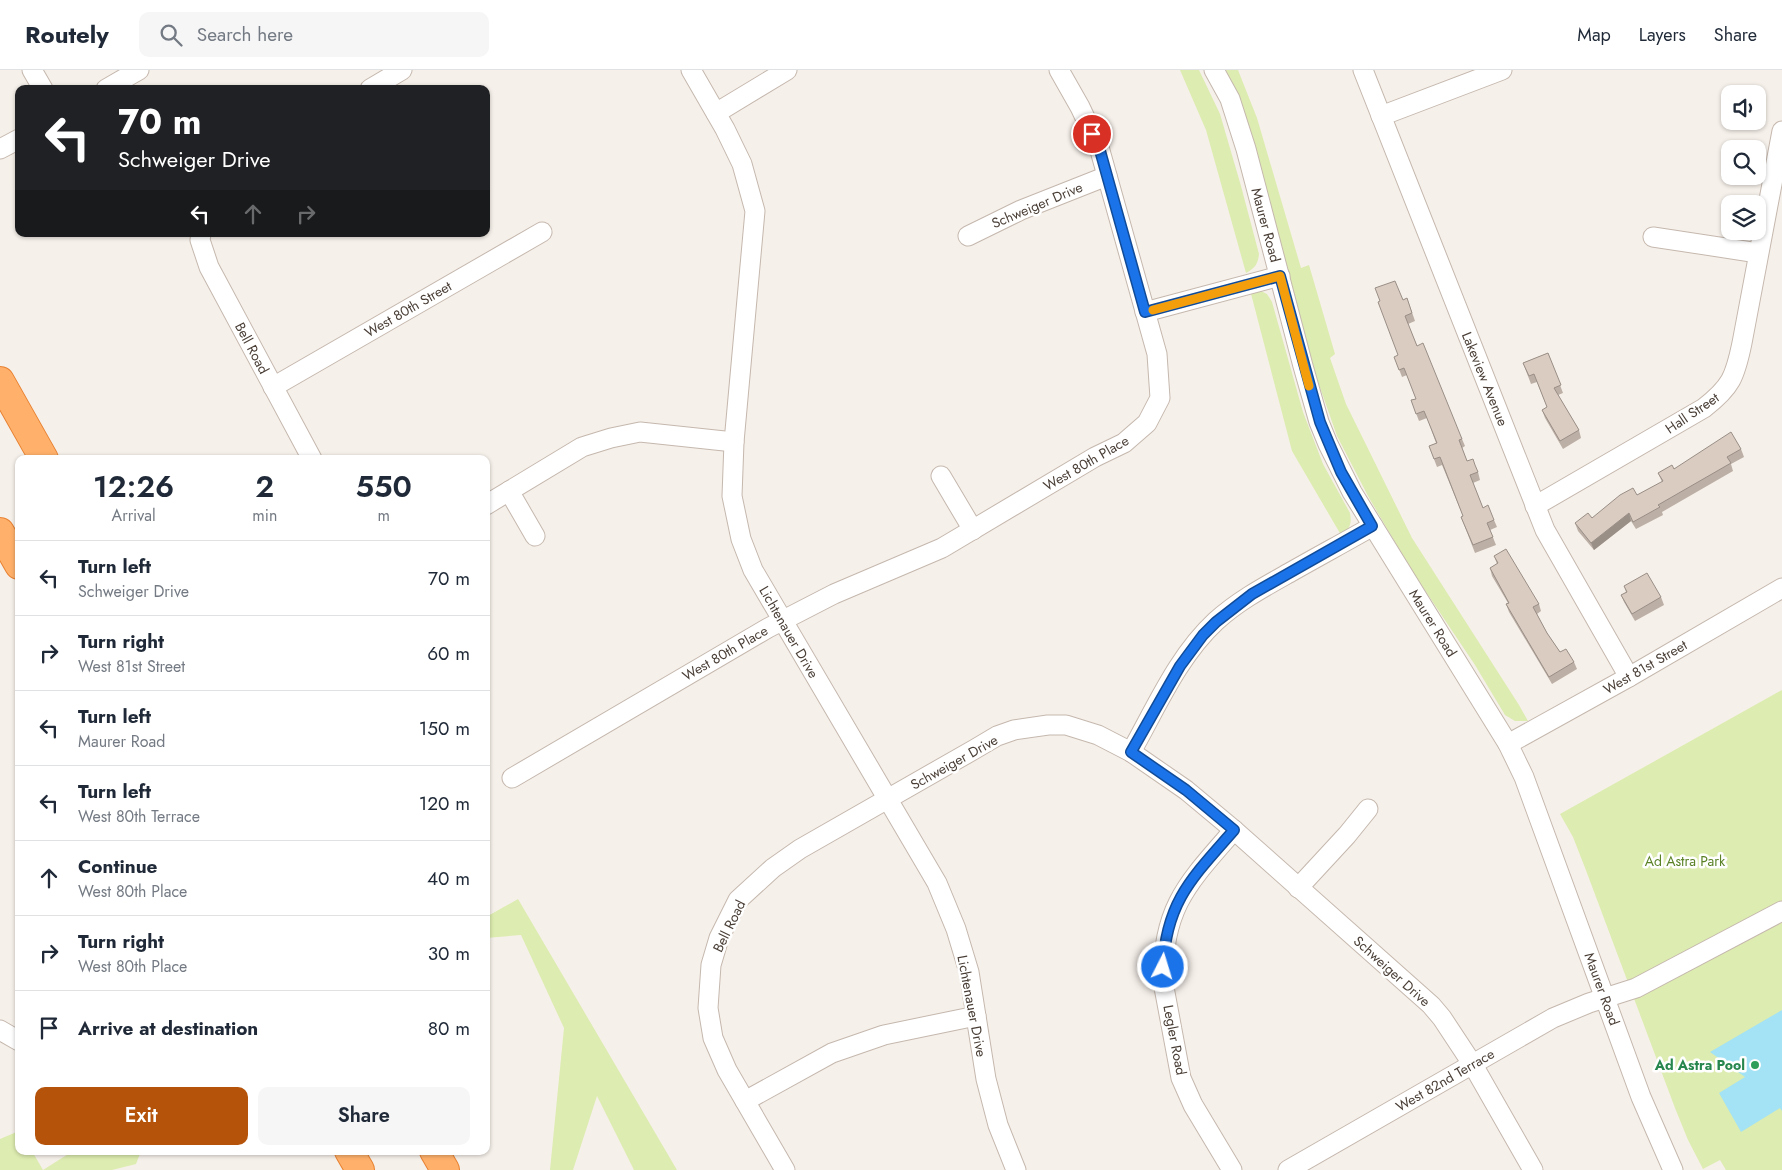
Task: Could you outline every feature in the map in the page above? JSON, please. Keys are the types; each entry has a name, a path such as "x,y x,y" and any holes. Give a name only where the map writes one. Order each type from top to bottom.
{"highway":[{"path":"0,381 42,455"},
{"path":"0,532 15,558"},
{"path":"351,1155 360,1170"},
{"path":"436,1155 445,1170"}],"street":[{"path":"32,70 41,85"},
{"path":"113,85 139,70"},
{"path":"377,85 402,70"},
{"name":"Lichtenauer Drive","path":"691,70 742,164 755,211 734,442 732,496 741,539 753,570 937,883 956,929 969,972 986,1079 998,1125 1016,1170"},
{"path":"716,113 787,70"},
{"name":"West 80th Place","path":"512,778 783,621 834,594 942,548 1095,457 1124,443 1148,423 1160,398 1157,354 1099,147 1080,107 1059,70"},
{"name":"Maurer Road","path":"1214,70 1230,99 1246,149 1320,422 1341,472 1372,526 1508,744 1535,805 1641,1098 1673,1170"},
{"name":"Lakeview Avenue","path":"1363,70 1544,530 1629,677"},
{"path":"1381,116 1502,70"},
{"name":"Hall Street","path":"1535,506 1704,408 1720,395 1730,381 1737,366 1782,131"},
{"path":"0,149 15,141"},
{"name":"Schweiger Drive","path":"968,236 1020,210 1107,176"},
{"name":"West 80th Street","path":"273,387 542,232"},
{"name":"Bell Road","path":"200,237 208,267 310,455"},
{"path":"1653,237 1758,253"},
{"path":"1145,312 1280,276"},
{"path":"490,502 582,447 611,438 640,432 734,442"},
{"path":"942,476 973,530"},
{"path":"509,491 535,536"},
{"path":"1131,752 1180,666 1203,635 1216,622 1252,594 1372,526"},
{"name":"West 81st Street","path":"1508,744 1629,677 1782,588"},
{"name":"Schweiger Drive","path":"888,800 997,736 1031,726 1048,724 1066,725 1098,735 1131,752 1186,790 1234,830 1431,1005 1442,1018 1473,1065 1533,1170"},
{"name":"Bell Road","path":"786,1170 727,1070 713,1038 708,1008 711,965 719,938 738,900 773,868 800,849 888,800"},
{"path":"1298,888 1347,835 1368,809"},
{"name":"Legler Road","path":"1232,1170 1193,1105 1181,1078 1163,982 1163,967 1167,928 1176,905 1197,873 1234,830"},
{"name":"West 82nd Terrace","path":"1288,1170 1553,1018 1605,997 1636,988 1782,911"},
{"path":"745,1101 832,1053 884,1035 976,1016"},
{"path":"0,1030 15,1039"}],"green space":[{"path":"1180,70 1199,70 1220,114 1259,254 1256,265 1246,273 1206,130"},
{"path":"1226,70 1238,70 1257,118 1301,268 1309,265 1335,354 1330,358 1346,404 1412,538 1528,721 1515,721 1505,715 1475,665 1410,568 1368,496 1337,436 1316,376 1252,135"},
{"path":"1257,289 1267,294 1272,302 1303,412 1323,464 1350,513 1350,526 1341,535 1292,451 1250,290"},
{"name":"Ad Astra Park","path":"1782,690 1782,1170 1726,1170 1720,1160 1703,1169 1688,1140 1675,1108 1573,837 1560,814"},
{"path":"518,899 677,1170 634,1170 597,1096 573,1170 550,1170 564,1028 521,935 490,938 490,915"},
{"path":"15,1133 15,1155 34,1155 43,1170 0,1170 0,1139"},
{"path":"67,1155 139,1155 136,1164 112,1170 43,1170"}],"water":[{"name":"Ad Astra Pool","path":"1782,1010 1782,1111 1780,1108 1741,1132 1719,1093 1745,1077 1710,1052"}],"building":[{"path":"1395,281 1403,300 1407,298 1412,313 1405,316 1417,346 1423,343 1462,439 1459,440 1467,461 1473,459 1478,472 1470,475 1483,508 1488,505 1494,520 1487,523 1493,537 1473,545 1440,457 1434,459 1429,446 1437,443 1424,411 1416,414 1411,400 1416,399 1404,368 1399,370 1394,357 1398,355 1378,302 1380,301 1375,288"},
{"path":"1548,353 1561,385 1554,388 1579,430 1560,441 1542,410 1547,407 1534,374 1529,376 1523,363"},
{"path":"1731,432 1741,449 1727,457 1731,463 1658,505 1660,507 1633,522 1629,513 1591,543 1575,523 1588,513 1592,518 1620,495 1633,488 1637,495 1663,481 1658,473 1672,465 1674,469"},
{"path":"1506,549 1539,604 1533,607 1547,633 1560,652 1566,649 1574,662 1549,677 1506,604 1509,603 1490,568 1498,563 1494,556"},
{"path":"1647,573 1661,597 1632,614 1621,595 1627,592 1624,586"}],"slow traffic":[{"path":"1153,310 1280,276 1309,386"}],"place":[{"name":"Ad Astra Pool","path":"1755,1065"}],"route":[{"path":"1092,134 1099,147 1145,312 1280,276 1303,366 1328,444 1341,472 1372,526 1252,594 1216,622 1203,635 1180,666 1131,752 1186,790 1234,830 1197,873 1176,905 1167,928 1163,967"}]}
